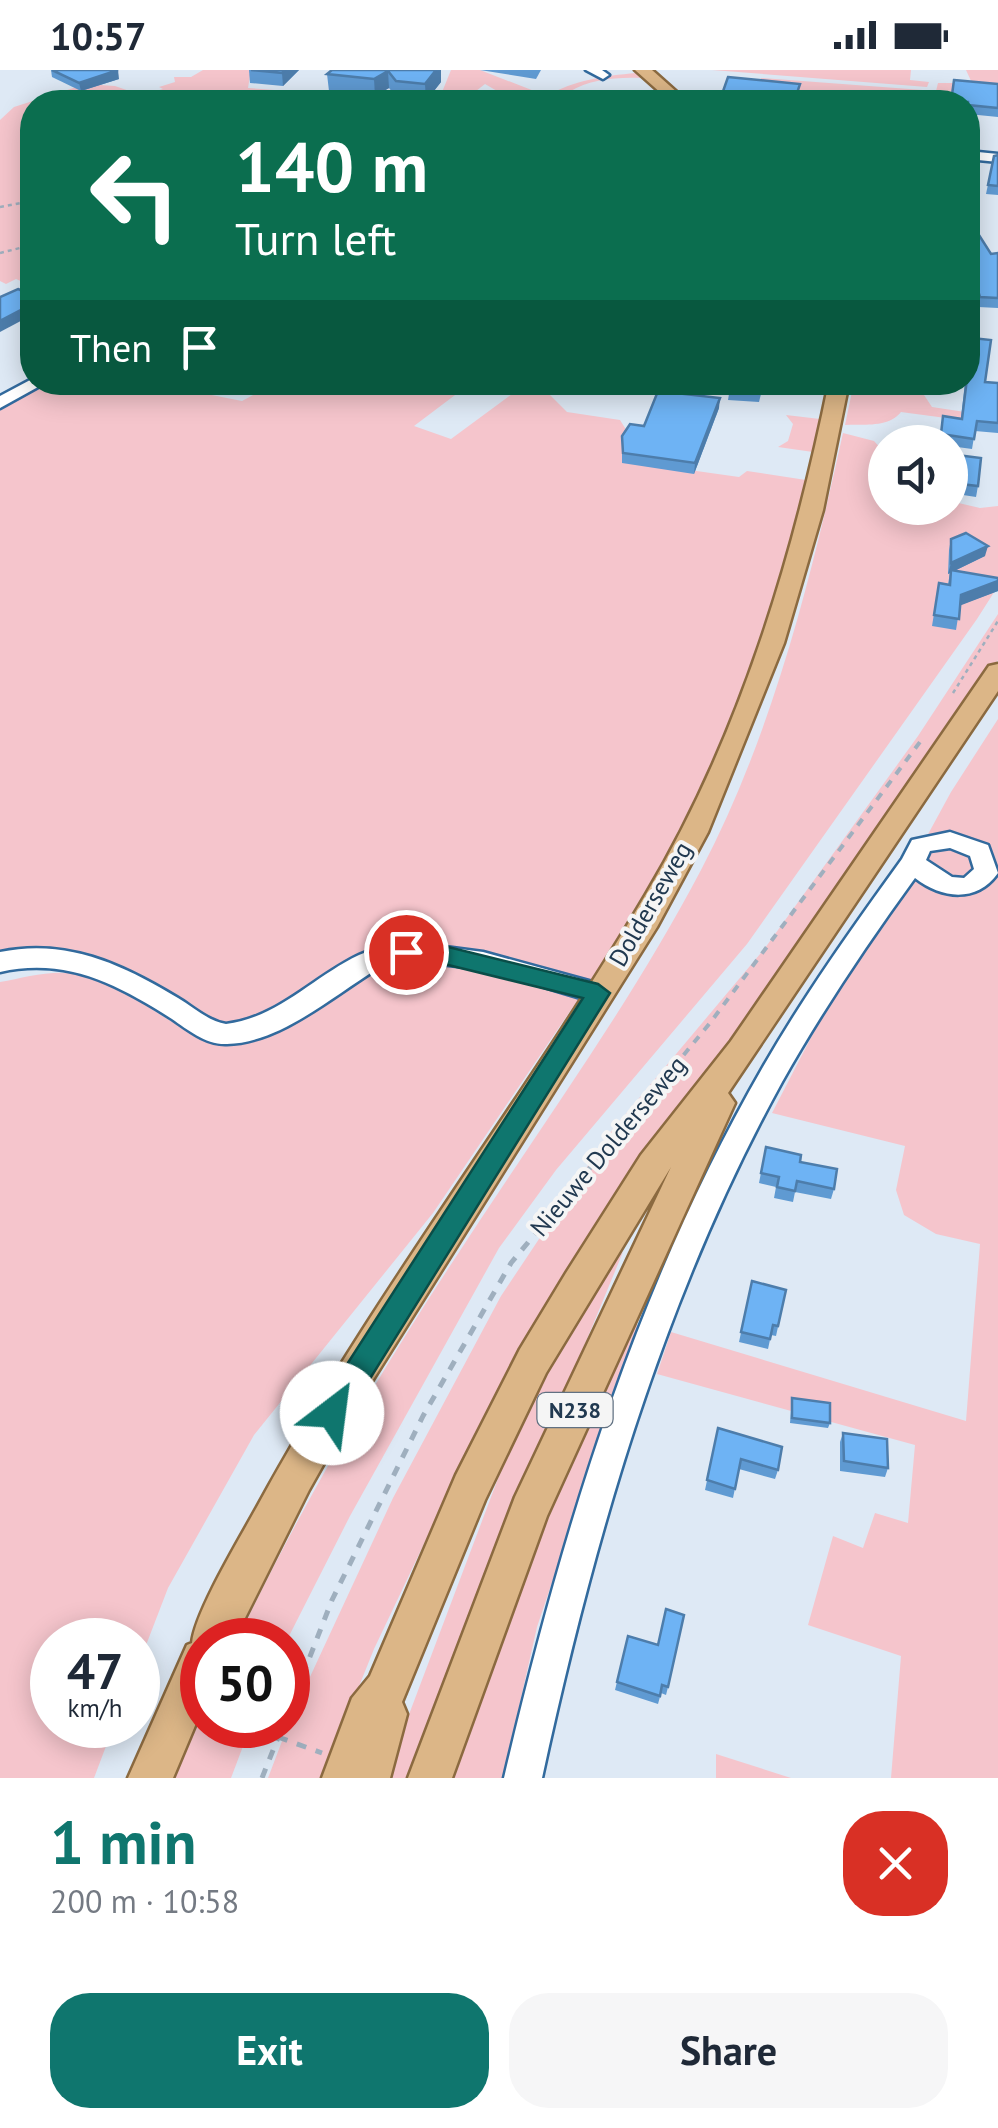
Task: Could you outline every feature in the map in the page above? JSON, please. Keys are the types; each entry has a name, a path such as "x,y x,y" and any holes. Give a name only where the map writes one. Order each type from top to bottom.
{"main road":[{"path":"643,70 666,90"},
{"name":"Dolderseweg","path":"222,1618 239,1578 351,1380 665,887 751,704 803,535 835,395"},
{"name":"Nieuwe Dolderseweg","path":"344,1778 368,1713 385,1691 470,1489 533,1360 653,1165 742,1050 998,672"},
{"name":"Nieuwe Dolderseweg","path":"430,1778 528,1511 742,1050"},
{"name":"Nieuwe Dolderseweg","path":"368,1778 385,1720 385,1691"},
{"path":"150,1778 180,1710"}],"street":[{"path":"523,1778 564,1615 633,1381 710,1202 768,1086 825,986 912,862"},
{"path":"0,962 27,954 62,954 125,979 208,1030 228,1035 260,1028 369,961 387,954 436,953 598,993"}],"path":[{"path":"950,699 998,621"},
{"name":"Nieuwe Dolderseweg","path":"310,1656 332,1600 423,1416 511,1263 710,1023 928,730"},
{"path":"262,1778 273,1748"}],"shaded area":[{"path":"203,70 251,70 248,88 275,90 159,90 175,82 174,77 191,77"},
{"path":"451,70 480,70 532,90 495,90 485,84 477,90 443,90"},
{"path":"712,70 911,70 910,80 929,82 927,87"},
{"path":"966,70 998,70 998,103 980,101 980,90 936,90 938,83 972,83"},
{"path":"636,73 641,78 613,79 573,90 560,90 601,77"},
{"path":"761,78 923,90 760,90"},
{"path":"86,84 127,90 67,90"},
{"path":"20,105 20,281 6,284 0,281 0,120"},
{"path":"21,395 212,395 242,401 253,395 455,395 414,426 451,439 511,395 550,395 567,412 620,420 647,463 739,477 747,471 806,480 770,615 719,756 597,984 421,945 396,944 355,957 246,1025 216,1025 134,976 0,963 0,405"},
{"path":"851,395 924,395 932,407 998,417 998,425 901,412 883,423 845,425"},
{"path":"786,415 820,419 813,452 778,447 788,441 793,424"},
{"path":"843,433 868,439 868,525 968,525 968,505 998,506 998,586 747,944 556,1170 499,1248 350,1516 298,1618 248,1618 311,1496 393,1356 612,1022 701,870 726,819 768,712 817,545"},
{"path":"998,614 998,660 789,963 596,1225 480,1426 374,1649 322,1778 268,1778 279,1748 310,1748 310,1677 393,1498 501,1296 609,1134 765,948 918,736"},
{"path":"998,719 998,1778 891,1778 901,1656 808,1625 833,1536 863,1548 875,1513 908,1523 915,1445 657,1374 671,1332 966,1421 980,1244 936,1234 904,1215 896,1190 905,1146 772,1113 832,997 859,961 951,792"},
{"path":"397,961 444,962 581,995 433,1213 254,1435 168,1588 156,1618 30,1618 30,1748 105,1748 94,1778 0,1778 0,982 52,973 93,978 200,1036 244,1041 374,967"},
{"path":"623,1252 504,1540 415,1778 385,1778 519,1423 597,1281"},
{"path":"633,1312 638,1327 537,1627 503,1778 447,1778 508,1611"},
{"path":"185,1748 242,1748 231,1778 172,1778"},
{"path":"716,1754 791,1778 716,1778"}],"building":[{"path":"52,70 118,70 79,83"},
{"path":"332,70 436,70 425,84 396,81 388,71 374,79 327,74"},
{"path":"728,77 800,84 798,90 723,90"},
{"path":"954,80 998,84 998,108 980,106 980,90 953,90"},
{"path":"998,155 998,186 988,185 994,156"},
{"path":"980,237 991,254 998,253 998,298 980,297"},
{"path":"20,290 20,310 0,321 0,297"},
{"path":"980,339 991,340 985,382 998,383 998,423 977,421 974,439 968,438 968,425 942,425 943,416 962,419 965,395 980,395"},
{"path":"656,395 720,398 695,463 623,453 622,436 630,424 644,426"},
{"path":"968,456 981,458 978,486 968,485"},
{"path":"966,533 988,546 951,563 951,539"},
{"path":"951,570 998,578 961,595 959,619 934,615 939,583 950,585"},
{"path":"766,1147 801,1155 800,1162 837,1169 834,1189 797,1181 795,1191 777,1187 779,1177 761,1173"},
{"path":"752,1281 786,1290 778,1326 773,1325 770,1339 741,1332"},
{"path":"792,1398 830,1403 830,1423 792,1418"},
{"path":"718,1428 782,1447 778,1470 741,1459 735,1489 707,1480"},
{"path":"843,1433 887,1439 888,1468 844,1461"},
{"path":"666,1609 684,1615 668,1687 662,1685 660,1696 617,1682 628,1636 658,1645"}],"route":[{"path":"332,1413 598,993 436,953 406,952"}]}
